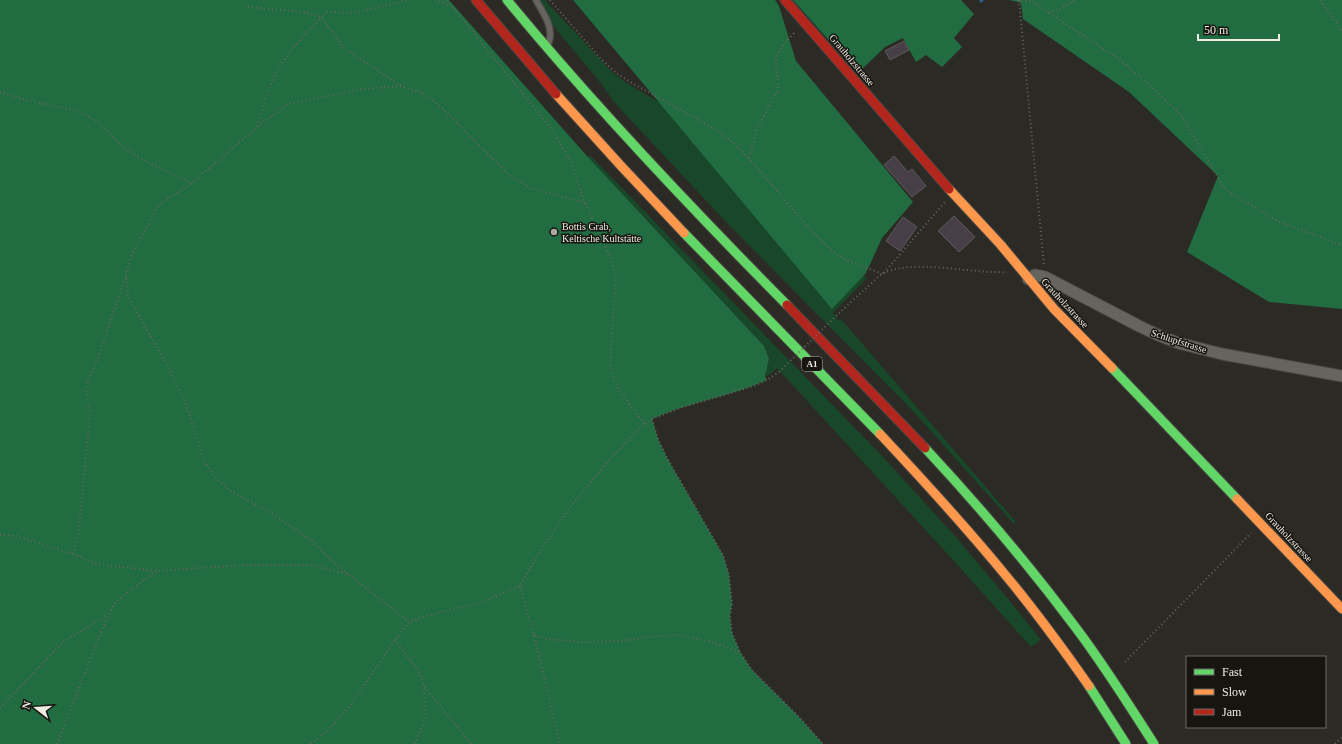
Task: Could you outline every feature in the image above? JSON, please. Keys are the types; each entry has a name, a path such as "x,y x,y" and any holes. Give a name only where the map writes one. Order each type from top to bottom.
{"main road":[{"name":"A1","path":"476,0 529,63 628,174 867,420 967,529 1004,573 1058,642 1091,688 1126,744"},
{"name":"A1","path":"507,0 547,48 650,163 883,403 985,514 1033,571 1078,629 1154,744"},
{"name":"Grauholzstrasse","path":"786,0 905,140 1000,244 1054,309 1121,377 1342,609"}],"street":[{"path":"1028,279 1035,275 1045,276"},
{"name":"Schlupfstrasse","path":"1045,276 1139,326 1178,342 1222,354 1342,376"}],"lane":[{"path":"536,0 550,29 551,35 547,48"}],"path":[{"path":"257,127 277,71 289,54 326,12 352,13 410,0"},
{"path":"435,0 451,6"},
{"path":"447,0 554,132 572,162 585,202 611,259 616,276 610,362 614,380 620,392 645,424"},
{"path":"550,0 600,58 616,73 708,125 729,139 749,158 804,223 830,249 846,260 883,274 907,267 994,272 1012,271 1020,268"},
{"path":"1045,276 1018,0 1032,1 1046,12 1118,58 1154,89 1182,116 1223,186 1235,196 1277,221 1342,245"},
{"path":"1046,12 1061,10 1075,0"},
{"path":"1320,0 1342,32"},
{"path":"248,7 303,12 321,17 345,49 401,86 422,93 440,106 510,176 530,188 585,202"},
{"path":"749,158 758,127 777,92 777,55 804,21"},
{"path":"73,554 80,530 90,414 86,391 88,381 99,355 132,254 158,206 192,183 257,127 288,104 362,89 401,86"},
{"path":"0,92 30,101 74,110 97,122 123,147 151,164 192,183"},
{"path":"311,744 331,727 350,706 395,640 410,622 426,616 479,603 520,586 544,545 571,506 622,446 636,432 652,419 680,408 754,386 779,372 836,316 883,274 952,193"},
{"path":"126,275 128,297 164,359 183,398 204,460 214,476 229,490 271,513 312,541 348,574 410,622"},
{"path":"652,419 658,439 667,458 724,555 729,575 732,604 730,616 732,633 740,652 752,670 800,718 823,744"},
{"path":"1125,662 1261,524"},
{"path":"0,535 16,536 73,554 97,564 157,571 244,565 314,565 348,574"},
{"path":"57,744 108,614 114,604 157,571"},
{"path":"520,586 534,635 560,744"},
{"path":"0,708 63,642 108,614"},
{"path":"534,635 546,639 582,642 622,641 678,635 712,642 740,652"},
{"path":"395,640 419,671 424,686 426,716 415,744"},
{"path":"424,686 471,744"},
{"path":"1335,744 1342,737"}],"green space":[{"path":"0,0 449,0 587,156 764,346 769,359 765,376 767,380 739,391 680,408 652,419 658,439 667,458 723,555 729,575 732,604 730,616 732,633 740,652 752,670 800,718 823,744 0,744"},
{"path":"538,0 545,0 612,72 625,82 723,140 836,260 867,278 833,313 838,320 841,319 1016,522 1014,524 913,411 726,222 613,101 603,86 555,28"},
{"path":"573,0 775,0 779,6 796,61 913,202 882,238 866,273 832,309"},
{"path":"793,0 961,0 974,14 954,38 962,47 942,67 926,55 916,62 903,38 885,47 858,73"},
{"path":"1009,0 1342,0 1342,309 1269,302 1187,252 1218,176 1129,92 1023,19 1021,3"},
{"path":"587,156 591,156 885,459 955,536 1041,640 1031,647 777,368 769,375 765,376 769,359 764,346"}],"building":[{"path":"904,41 909,50 890,60 885,51"},
{"path":"894,156 908,172 912,169 926,186 912,197 884,165"},
{"path":"954,216 975,237 959,252 938,231"},
{"path":"903,217 917,227 900,251 886,241"}],"traffic: fast":[{"path":"507,0 609,118 787,305"},
{"path":"684,233 880,434"},
{"path":"1112,368 1237,499"},
{"path":"925,448 1003,536 1040,581 1096,656 1154,744"},
{"path":"1089,686 1126,744"}],"traffic: slow":[{"path":"556,94 684,233"},
{"path":"949,189 1000,244 1054,309 1112,368"},
{"path":"880,434 945,505 1018,590 1089,686"},
{"path":"1237,499 1342,609"}],"traffic: jam":[{"path":"476,0 556,94"},
{"path":"785,0 949,189"},
{"path":"787,305 925,448"}],"place":[{"name":"Bottis Grab, Keltische Kultstätte","path":"554,232"}]}
